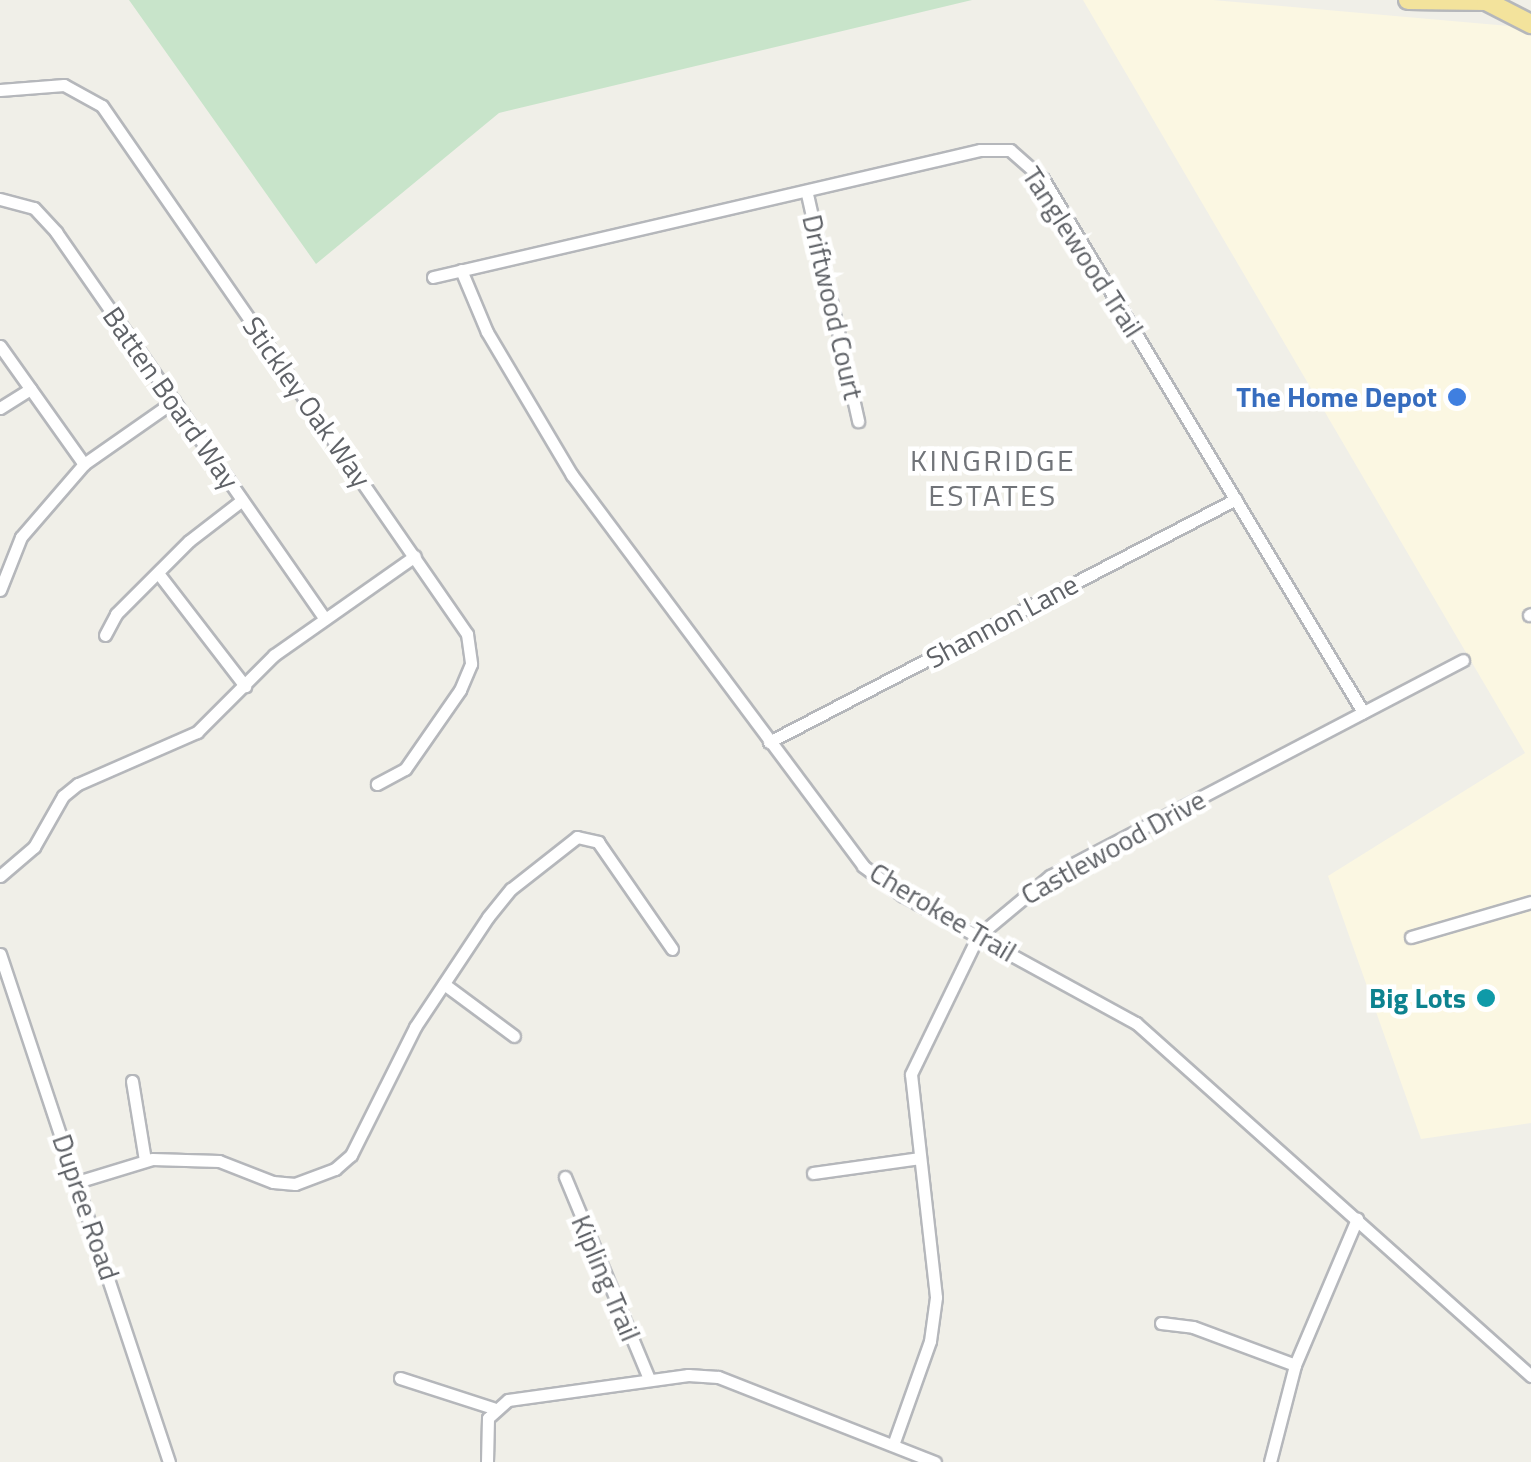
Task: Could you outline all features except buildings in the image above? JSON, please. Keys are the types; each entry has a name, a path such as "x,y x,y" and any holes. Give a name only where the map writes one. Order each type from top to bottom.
{"highway":[{"path":"1408,0 1487,0 1531,24"}],"street":[{"name":"Stickley Oak Way","path":"0,90 64,85 102,106 468,634 471,664 404,769 377,784"},
{"name":"Tanglewood Trail","path":"433,277 807,194 980,150 1022,156 1053,195 1363,712"},
{"name":"Driftwood Court","path":"807,194 858,421"},
{"name":"Batten Board Way","path":"0,200 34,208 56,232 325,619"},
{"name":"Cherokee Trail","path":"461,270 487,332 551,442 863,866 978,936 1136,1023 1531,1376"},
{"path":"0,346 84,464"},
{"path":"0,408 30,389"},
{"path":"0,590 21,537 84,464 174,402"},
{"path":"105,635 116,614 242,500"},
{"name":"Shannon Lane","path":"769,742 1236,500"},
{"path":"0,876 34,847 63,796 78,784 197,732 325,619 415,556"},
{"path":"158,573 245,686"},
{"name":"Castlewood Drive","path":"892,1446 935,1319 911,1074 978,936 1050,876 1462,660"},
{"path":"78,1182 145,1160 190,1157 295,1184 335,1168 364,1134 444,984 511,889 588,835 629,882 672,949"},
{"path":"1411,938 1531,902"},
{"name":"Dupree Road","path":"0,954 169,1462"},
{"path":"444,984 514,1036"},
{"path":"132,1081 145,1160"},
{"path":"813,1173 920,1158"},
{"name":"Kipling Trail","path":"566,1177 649,1379"},
{"path":"1270,1462 1295,1365 1357,1219"},
{"path":"1162,1323 1192,1326 1295,1365"},
{"path":"400,1378 492,1408 554,1390 649,1379 718,1377 935,1462"},
{"path":"488,1462 492,1408"}],"shaded area":[{"path":"1083,0 1213,0 1531,28 1531,1123 1421,1139 1328,876 1525,753"}],"green space":[{"path":"129,0 972,0 499,113 316,264"}],"place":[{"name":"The Home Depot","path":"1457,397"},
{"name":"Big Lots","path":"1486,998"}],"district":[{"name":"KINGRIDGE ESTATES","path":"993,477"}]}
